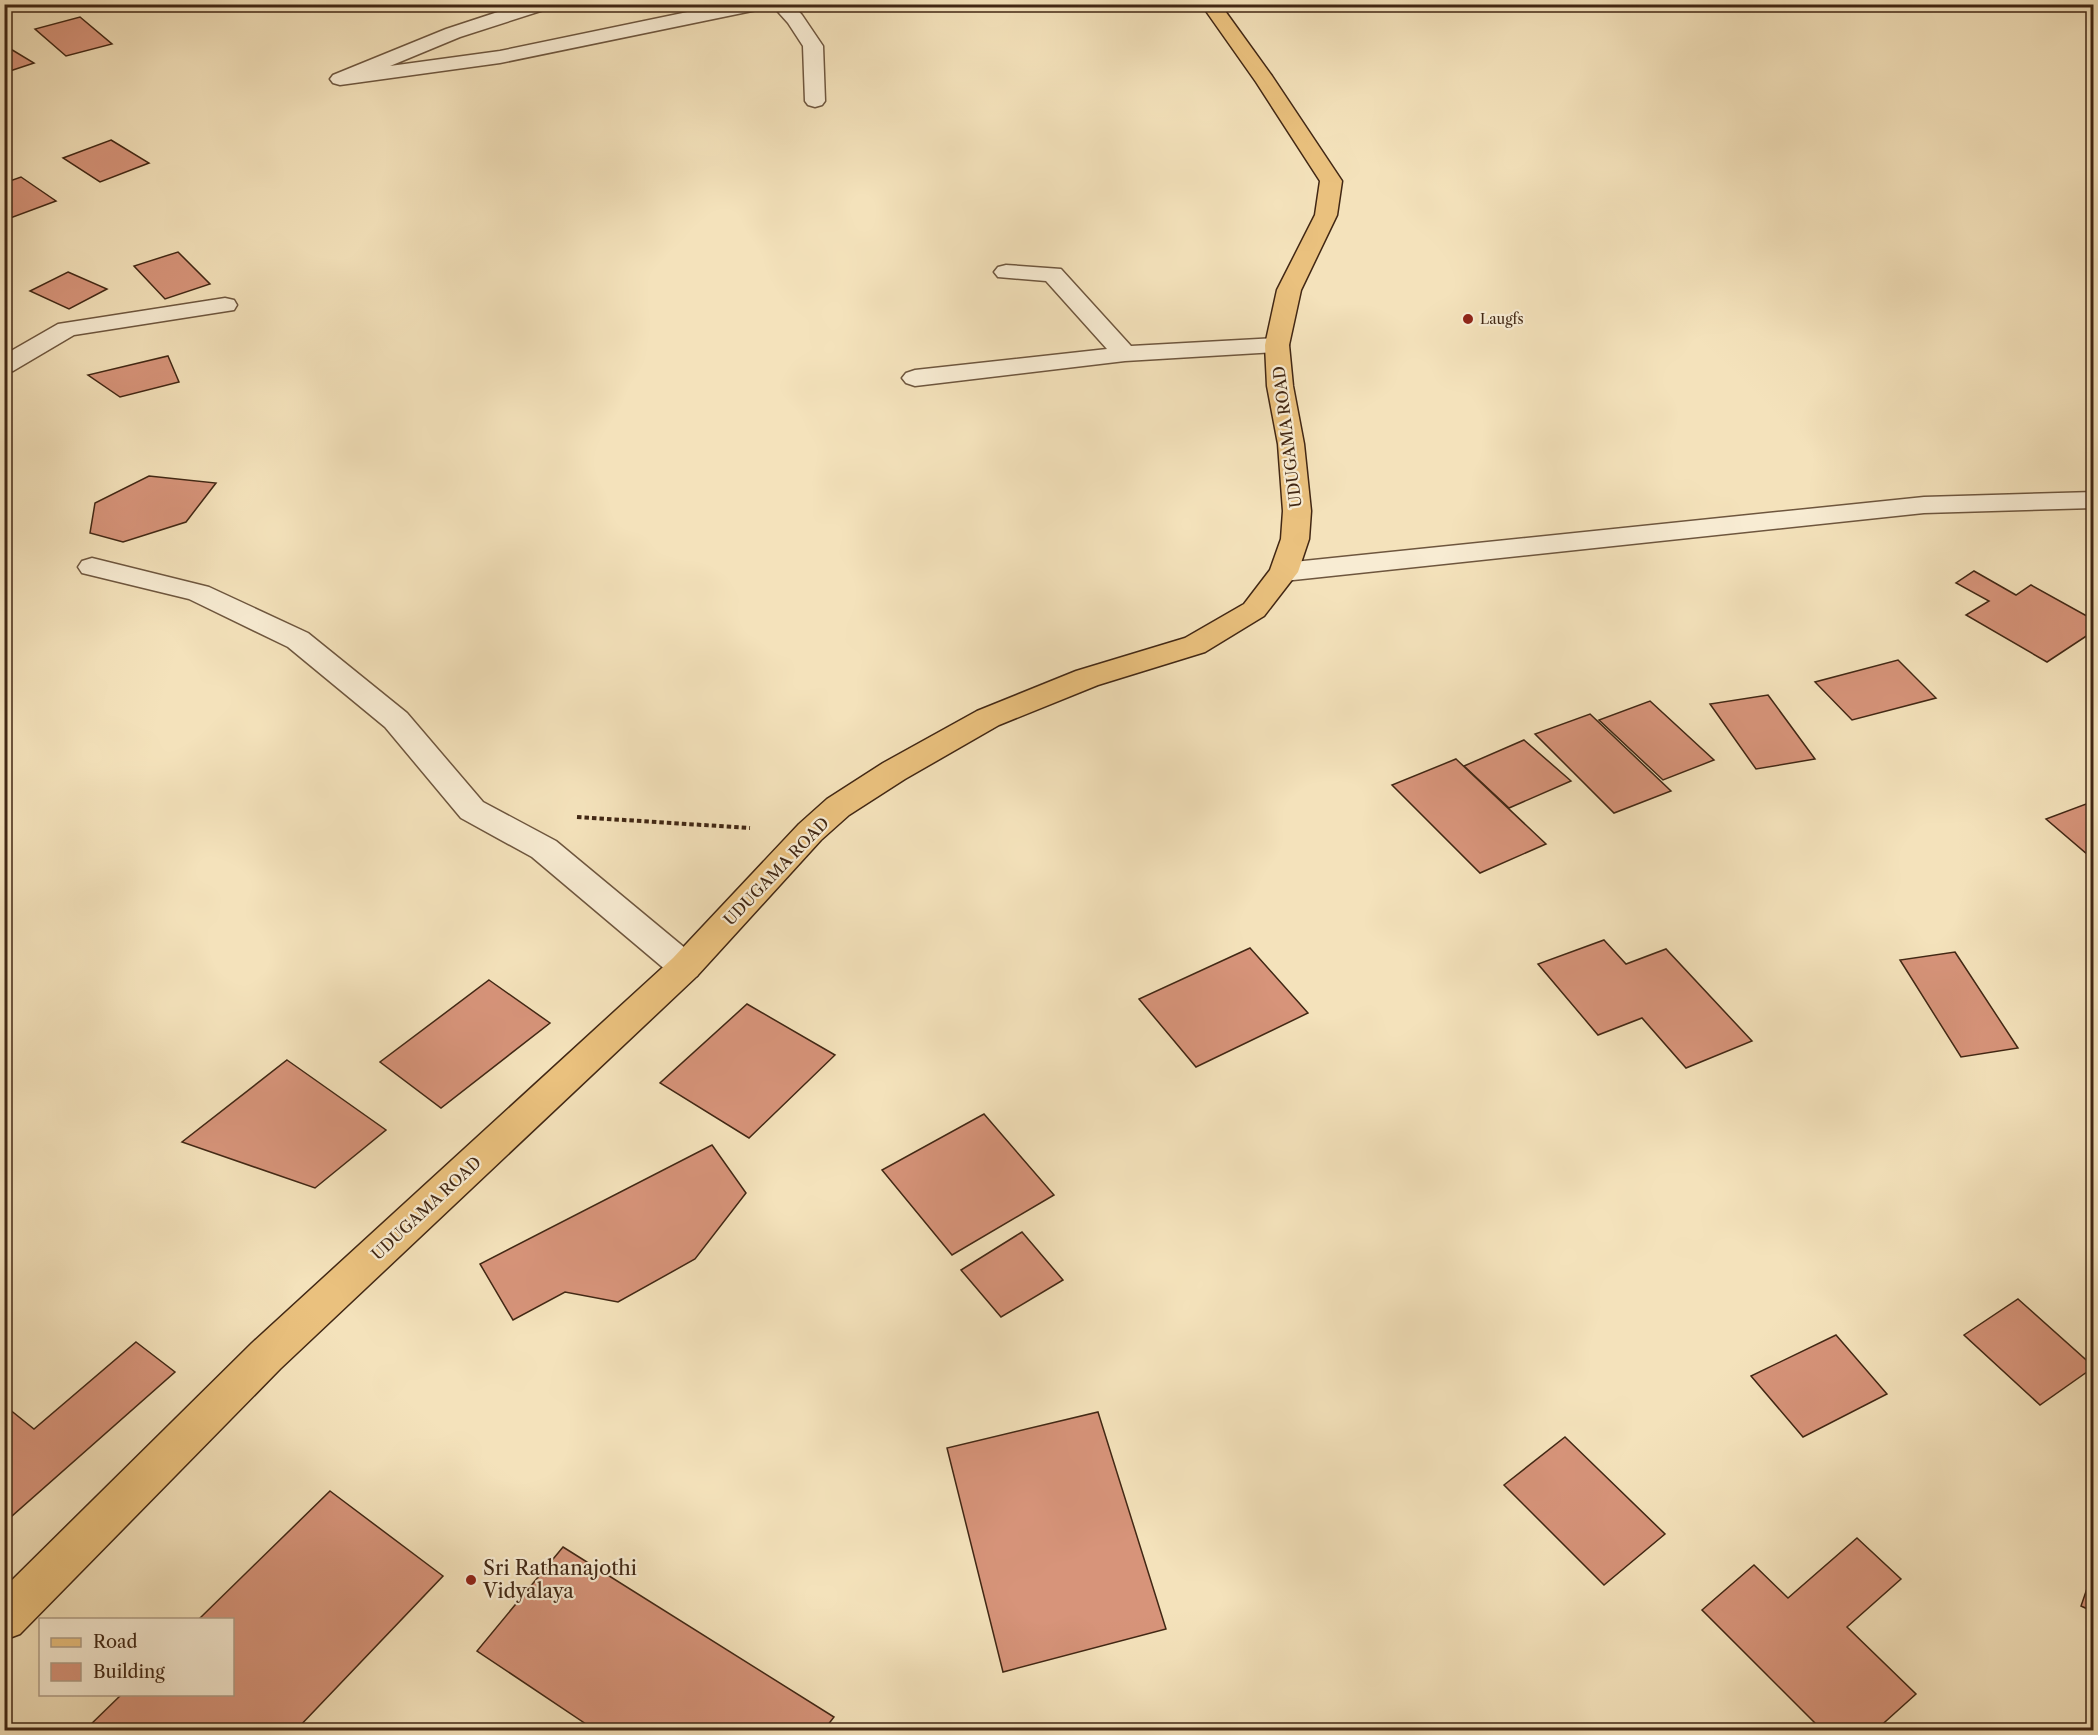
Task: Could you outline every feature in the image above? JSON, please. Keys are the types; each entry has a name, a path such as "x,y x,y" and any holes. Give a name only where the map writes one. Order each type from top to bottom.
{"main road":[{"name":"UDUGAMA ROAD","path":"4,1618 266,1356 685,967 810,832 838,807 884,777 988,718 1087,678 1195,645 1254,610 1284,572 1295,539 1297,511 1291,444 1280,386 1277,345 1289,291 1326,215 1331,181 1210,4"}],"street":[{"path":"543,4 453,33 340,79 500,57 757,4"},
{"path":"780,4 795,19 813,46 815,101"},
{"path":"1006,272 1053,274 1125,354"},
{"path":"4,366 67,329 225,305"},
{"path":"915,378 1125,354 1277,345"},
{"path":"1284,572 1924,505 2094,500"},
{"path":"92,567 199,593 298,640 396,720 472,810 544,849 685,967"}],"path":[{"path":"565,816 810,832"}],"building":[{"path":"80,17 112,44 66,56 35,29"},
{"path":"4,45 34,63 4,73"},
{"path":"111,140 149,163 100,182 63,158"},
{"path":"21,177 56,201 5,220 4,183"},
{"path":"178,252 210,284 165,299 134,266"},
{"path":"68,272 107,289 69,309 30,291"},
{"path":"168,356 179,382 120,397 88,375"},
{"path":"149,476 216,483 186,522 123,542 90,533 95,503"},
{"path":"1974,571 2016,595 2031,585 2094,620 2094,631 2047,662 1966,615 1989,601 1956,583"},
{"path":"1898,660 1936,698 1852,720 1815,682"},
{"path":"1768,695 1815,759 1756,769 1710,704"},
{"path":"1650,701 1714,760 1663,780 1599,720"},
{"path":"1590,714 1671,791 1614,813 1535,734"},
{"path":"1524,740 1571,781 1509,808 1464,766"},
{"path":"1456,759 1546,844 1480,873 1392,785"},
{"path":"2094,801 2094,860 2046,819"},
{"path":"1604,940 1626,964 1666,949 1752,1041 1686,1068 1642,1018 1598,1035 1538,964"},
{"path":"1250,948 1308,1013 1196,1067 1139,999"},
{"path":"1955,952 2018,1048 1961,1057 1900,960"},
{"path":"489,980 550,1023 441,1108 380,1062"},
{"path":"747,1004 835,1055 749,1138 660,1083"},
{"path":"287,1060 386,1130 315,1188 182,1142"},
{"path":"984,1114 1054,1195 952,1255 882,1170"},
{"path":"712,1145 746,1193 695,1259 618,1302 565,1292 513,1320 480,1264"},
{"path":"1022,1232 1063,1280 1001,1317 961,1270"},
{"path":"2018,1299 2094,1367 2040,1405 1964,1335"},
{"path":"1836,1335 1887,1394 1803,1437 1751,1376"},
{"path":"136,1342 175,1372 4,1523 4,1405 34,1429"},
{"path":"1098,1412 1166,1629 1003,1672 947,1448"},
{"path":"1565,1437 1665,1534 1604,1585 1504,1485"},
{"path":"330,1491 443,1576 296,1730 85,1730 120,1696 234,1696 234,1618 200,1618"},
{"path":"1857,1538 1901,1579 1847,1627 1916,1694 1876,1730 1822,1730 1702,1610 1754,1565 1788,1598"},
{"path":"563,1547 834,1717 824,1730 595,1730 477,1651"},
{"path":"2094,1568 2094,1612 2081,1606"}],"place":[{"name":"Laugfs","path":"1468,319"},
{"name":"Sri Rathanajothi Vidyalaya","path":"471,1580"}]}
